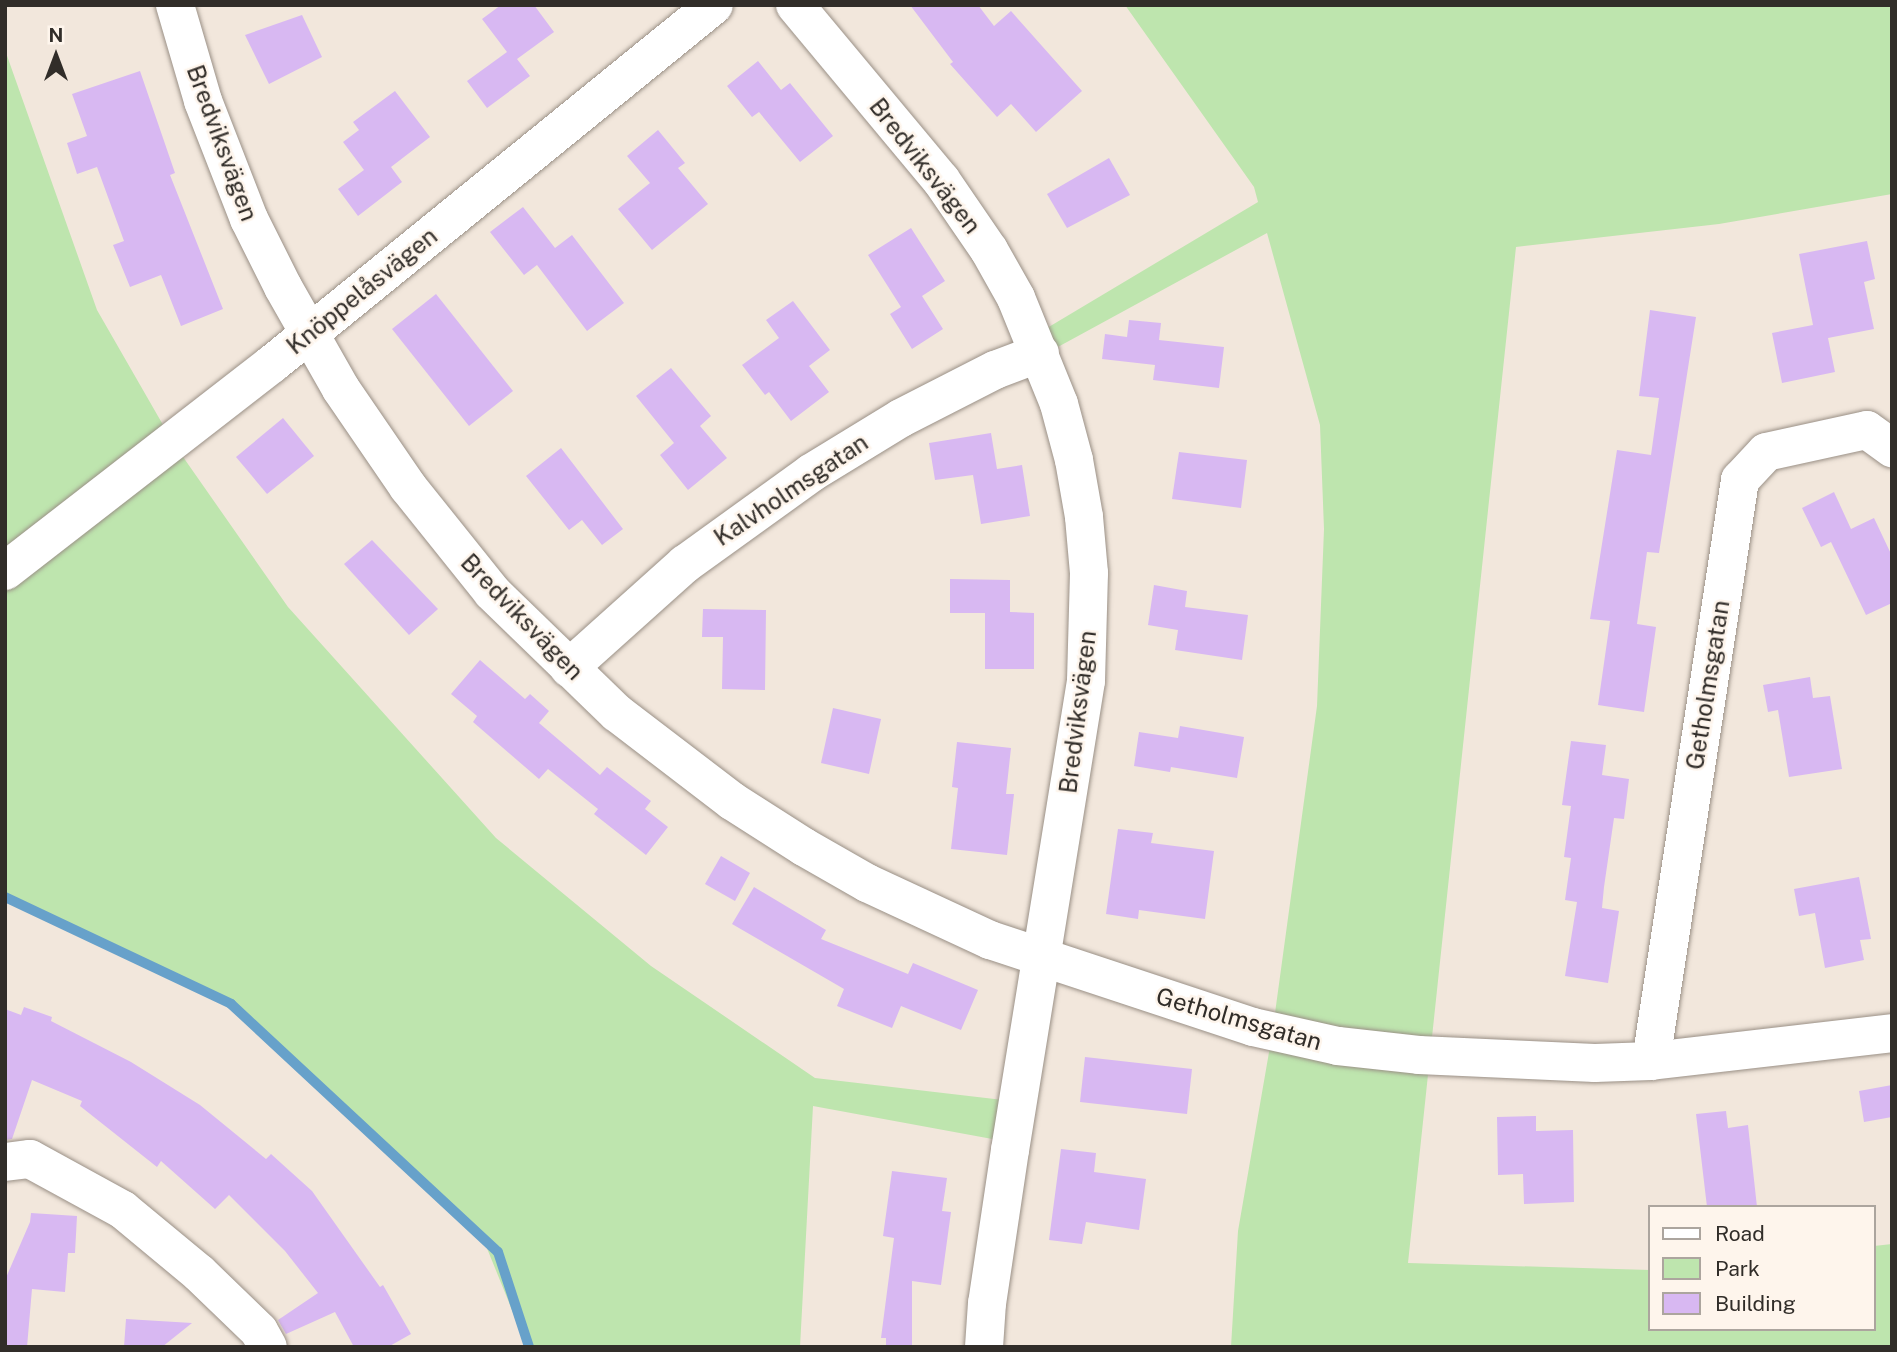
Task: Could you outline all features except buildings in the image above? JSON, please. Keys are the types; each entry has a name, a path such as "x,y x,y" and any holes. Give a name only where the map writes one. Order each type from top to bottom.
{"street":[{"name":"Bredviksvägen","path":"175,5 204,101 249,219 309,334 347,399 408,487 492,592 617,713 673,759 804,847 924,912 990,940 1042,958"},
{"name":"Knöppelåsvägen","path":"5,571 309,334 714,5"},
{"name":"Bredviksvägen","path":"794,5 967,214 1016,298 1040,352 1074,460 1086,540 1090,629 1086,681 1008,1163 984,1347"},
{"name":"Kalvholmsgatan","path":"569,668 685,564 800,480 901,418 995,370 1040,352"},
{"name":"Getholmsgatan","path":"1651,1061 1740,480 1766,452 1867,430 1892,448"},
{"name":"Getholmsgatan","path":"1042,958 1253,1027 1338,1046 1419,1055 1595,1063 1651,1061 1892,1033"},
{"path":"5,1162 30,1158 123,1210 199,1273 259,1331 268,1347"}],"green space":[{"path":"1125,5 1892,5 1892,194 1719,224 1516,247 1408,1263 1648,1270 1648,1331 1876,1331 1876,1246 1892,1244 1892,1347 1231,1347 1238,1231 1272,1035 1317,706 1324,529 1320,425 1267,233 1045,354 1037,334 1258,202 1254,187"},
{"path":"5,50 97,310 174,444 288,607 496,838 651,966 815,1078 1020,1102 1014,1143 813,1106 800,1347 527,1347 482,1236 231,1004 5,897"}],"waterway":[{"path":"5,897 231,1004 498,1252 529,1347"}]}
